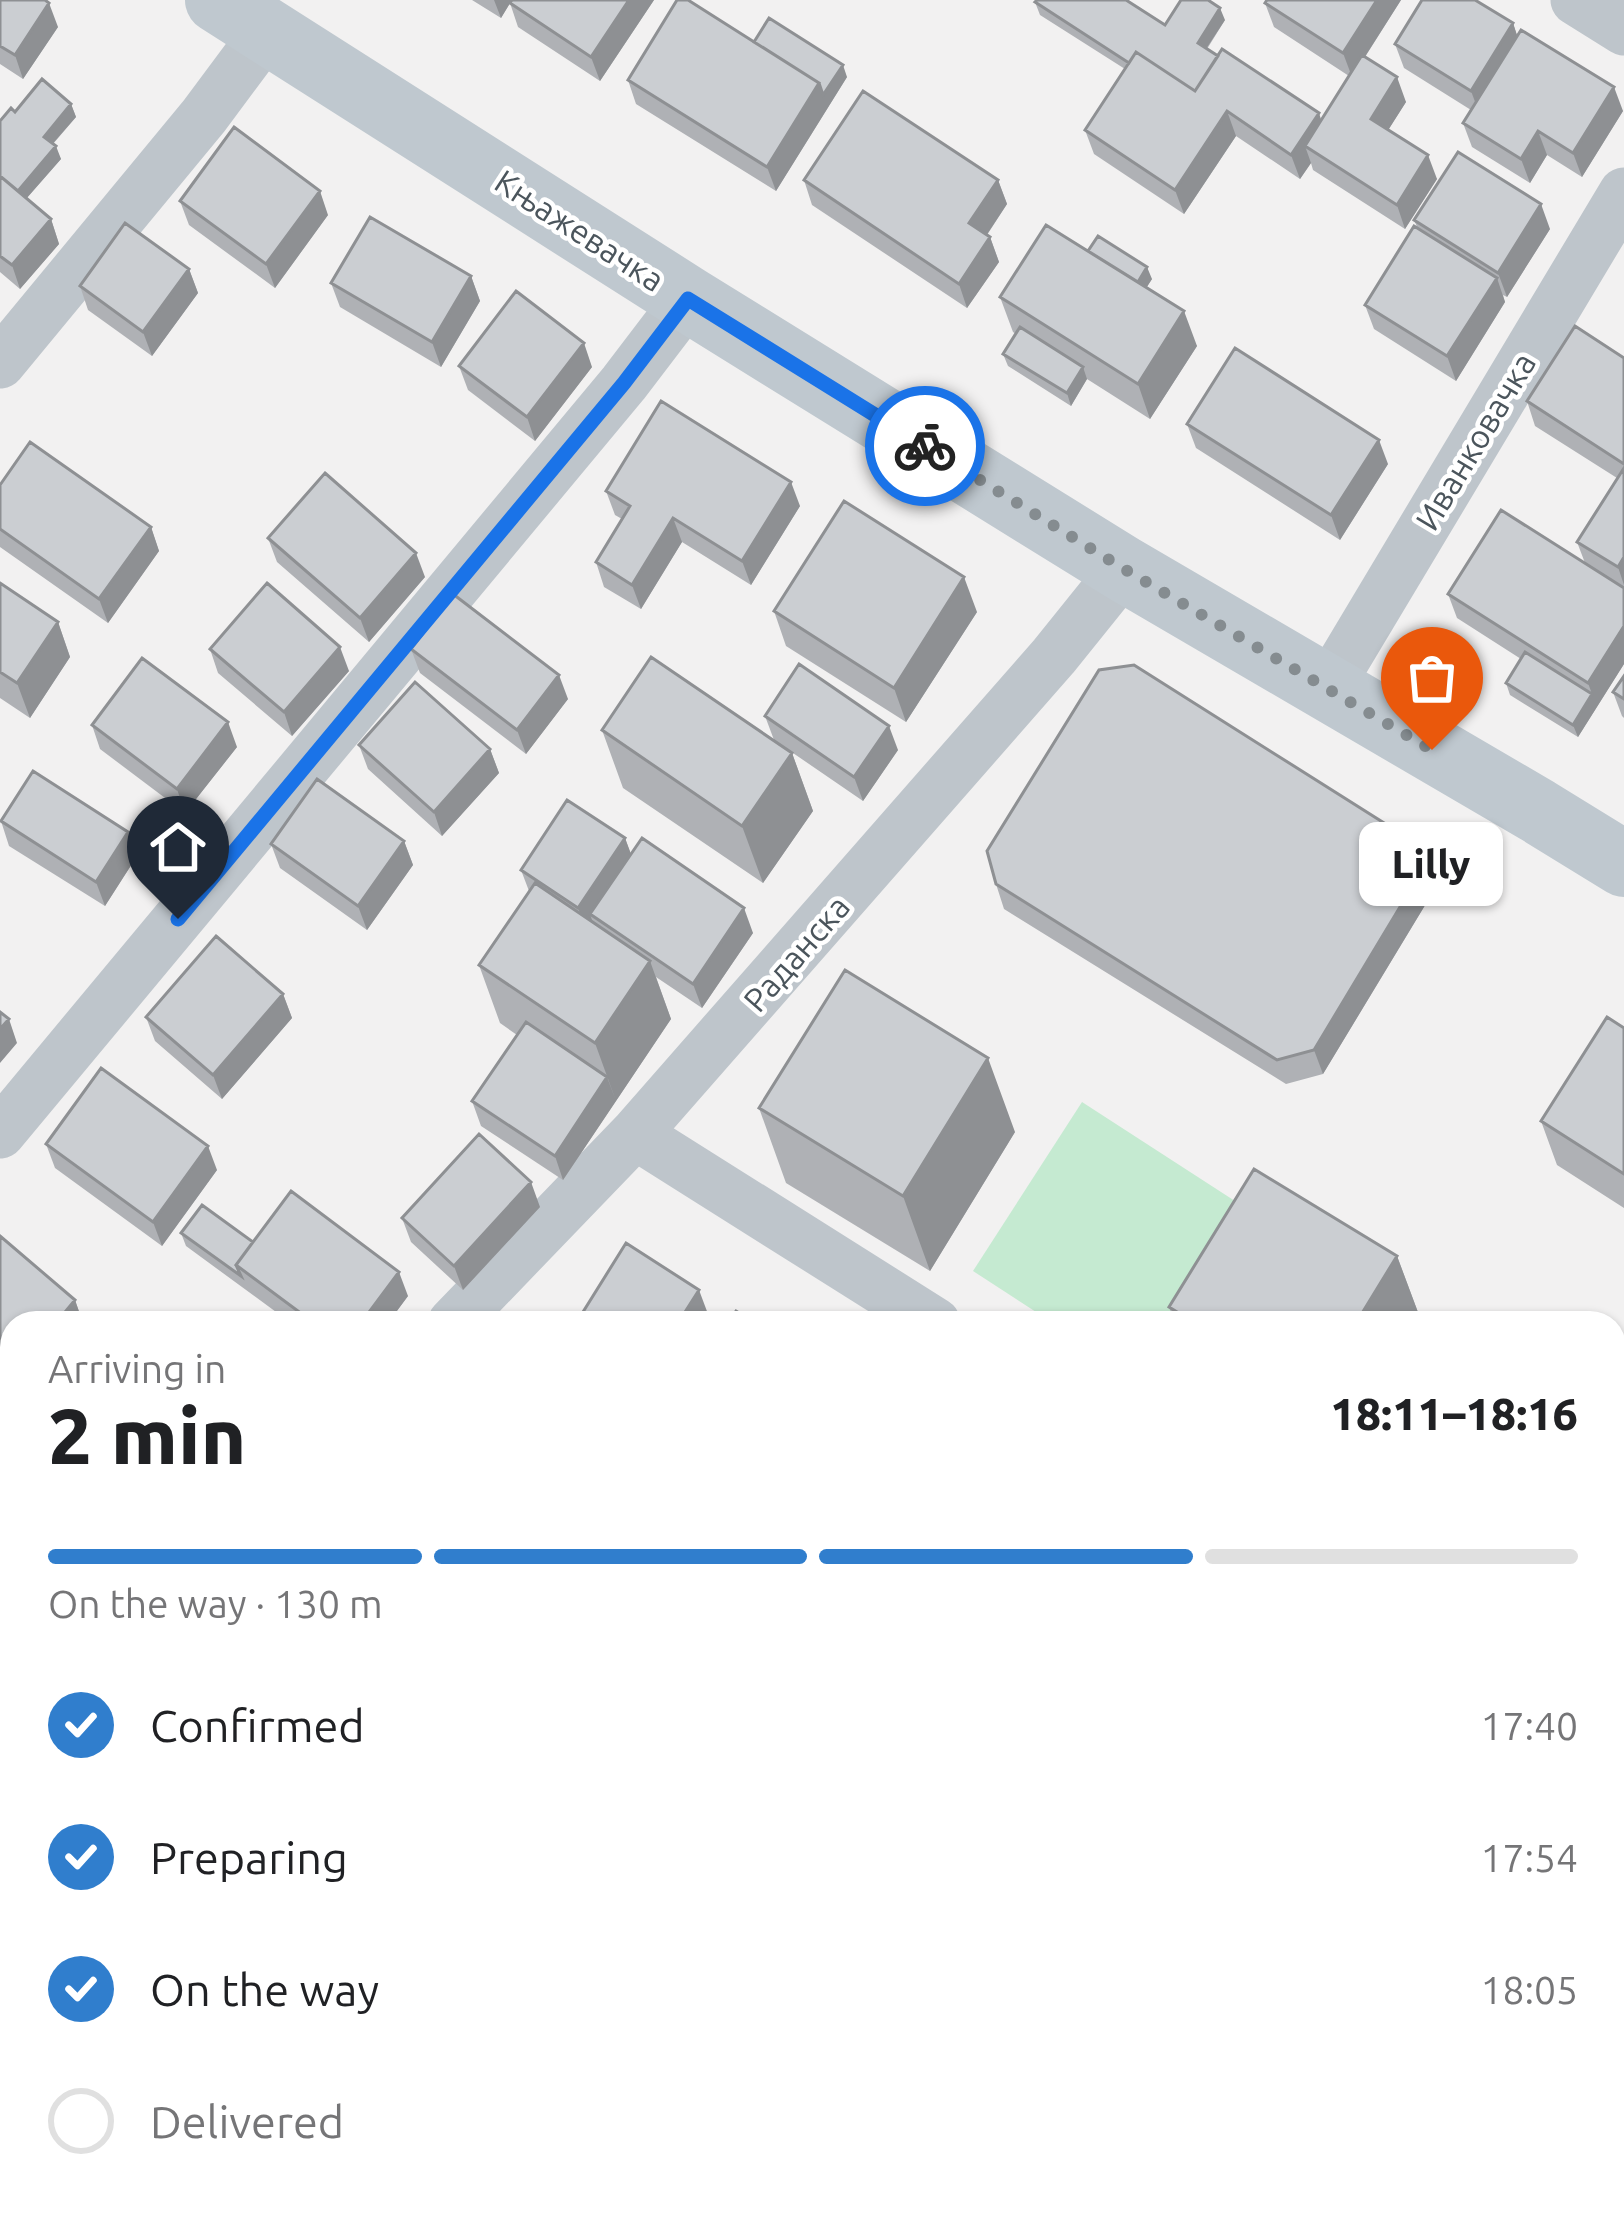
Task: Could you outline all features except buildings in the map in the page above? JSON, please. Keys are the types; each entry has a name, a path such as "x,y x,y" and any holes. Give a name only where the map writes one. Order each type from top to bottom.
{"main road":[{"name":"Књажевачка","path":"258,10 688,299 1124,569 1624,864"}],"street":[{"path":"1576,0 1624,30"},
{"path":"0,363 204,116 258,10"},
{"name":"Иванковачка","path":"1327,689 1624,193"},
{"path":"0,1133 624,383 688,299"},
{"name":"Раданска","path":"465,1311 635,1134 1054,656 1124,569"},
{"path":"635,1134 916,1311"}],"green space":[{"path":"1082,1102 1272,1225 1216,1311 1035,1311 973,1271"}],"way so far":[{"path":"925,446 1432,750"}],"place":[{"name":"Lilly","path":"1432,750"}],"route":[{"path":"178,919 652,350 688,299 925,446"}]}
